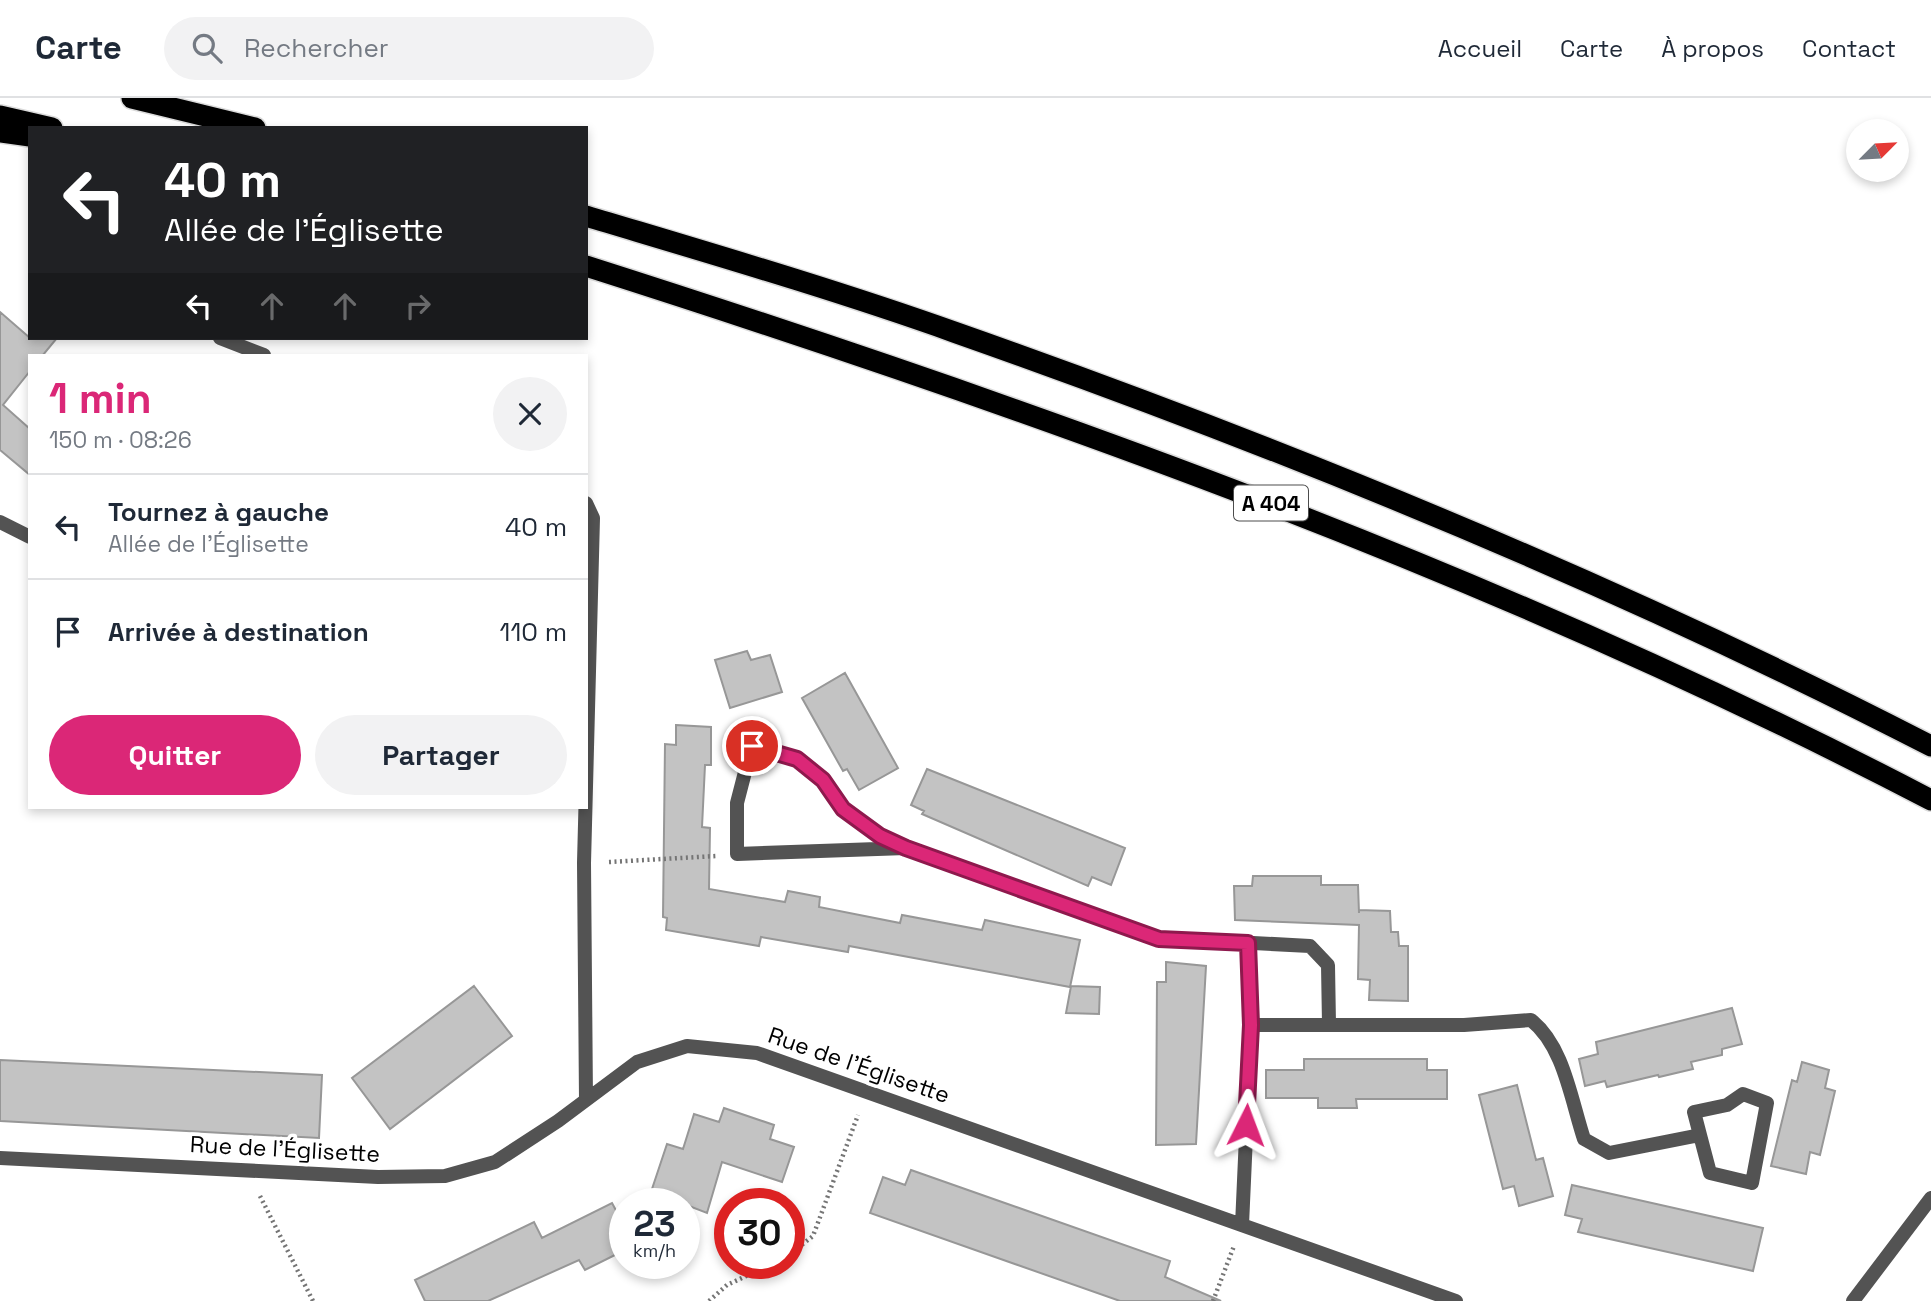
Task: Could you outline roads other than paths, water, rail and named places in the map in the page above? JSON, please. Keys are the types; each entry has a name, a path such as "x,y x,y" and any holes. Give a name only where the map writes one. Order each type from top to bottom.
{"highway":[{"path":"132,98 247,126"},
{"path":"0,116 43,126"},
{"path":"0,132 28,136"},
{"name":"A 404","path":"588,217 952,331 1227,432 1485,538 1723,645 1931,746"},
{"name":"A 404","path":"588,267 907,369 1220,482 1513,602 1633,655 1931,800"}],"street":[{"path":"225,340 261,354"},
{"path":"588,507 593,518 588,724"},
{"path":"0,522 28,536"},
{"path":"906,848 737,855 737,803 752,746 797,759 823,780 843,809 880,836 906,848 1159,939 1310,946 1328,965 1329,1024"},
{"path":"586,809 586,1100"},
{"path":"1242,1225 1251,1025 1248,943"},
{"path":"1251,1025 1464,1025 1531,1020 1545,1031 1554,1048 1584,1139 1609,1153 1700,1135"},
{"name":"Rue de l'Églisette","path":"0,1158 378,1177 445,1176 495,1162 637,1062 687,1046 757,1053 1456,1301"},
{"path":"1743,1094 1767,1103 1752,1183 1710,1173 1700,1135 1694,1112 1727,1105 1743,1094"},
{"path":"1853,1301 1931,1198"}]}
